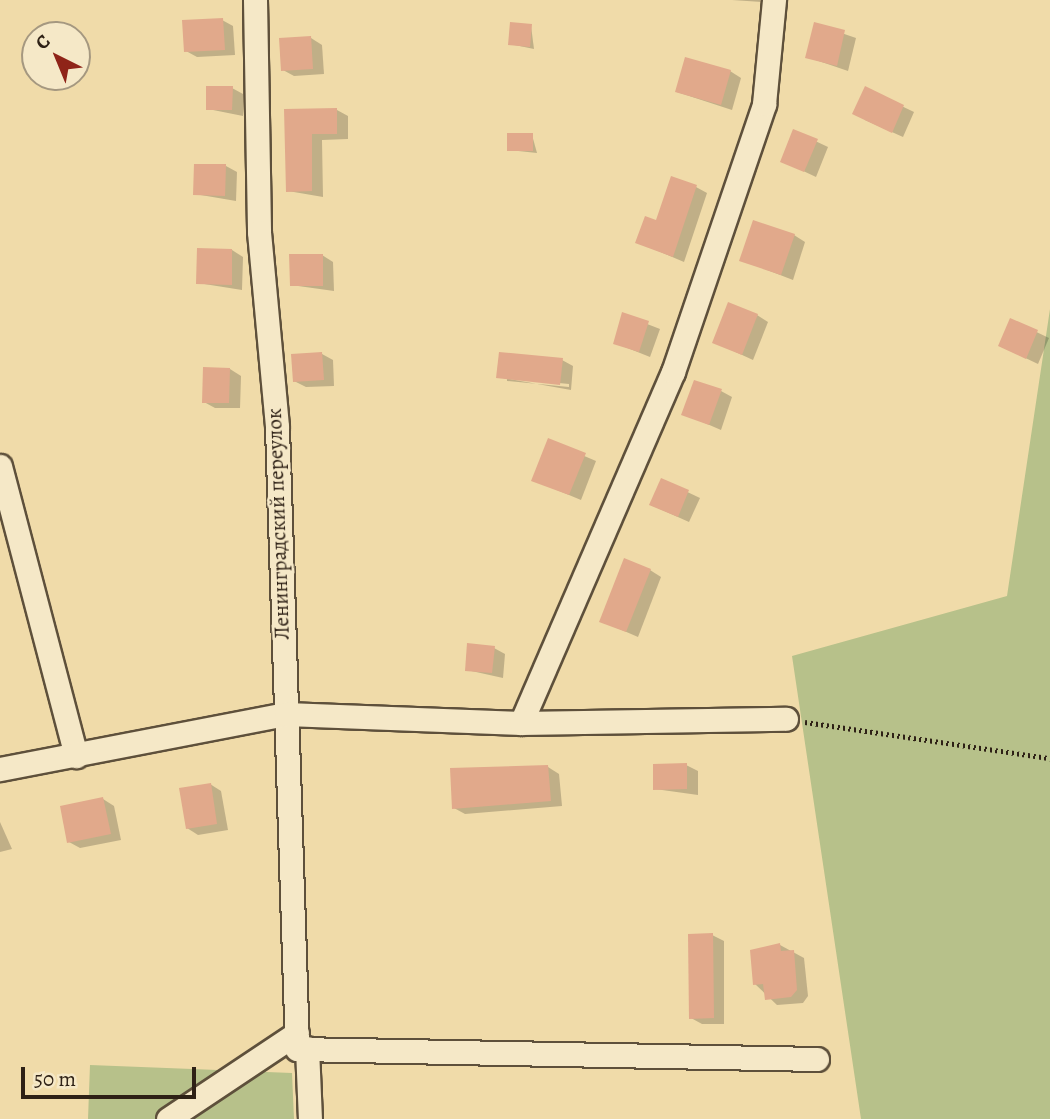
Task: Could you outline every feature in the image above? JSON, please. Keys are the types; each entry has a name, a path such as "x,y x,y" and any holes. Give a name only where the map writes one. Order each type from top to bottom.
{"street":[{"name":"Ленинградский переулок","path":"255,0 258,232 277,427 300,1043 310,1119"},
{"path":"521,723 673,372 764,104 774,0"},
{"path":"0,466 76,756"},
{"path":"0,769 286,714 521,723 786,719"},
{"path":"168,1119 300,1043 817,1059"}],"path":[{"path":"786,719 1050,758"}],"green space":[{"path":"1050,309 1050,1119 861,1119 792,656 1007,596"},
{"path":"90,1065 292,1073 294,1119 88,1119"}],"building":[{"path":"223,18 225,50 184,52 182,20"},
{"path":"510,22 532,24 530,47 508,45"},
{"path":"814,22 845,30 837,66 805,58"},
{"path":"311,36 313,69 281,71 279,38"},
{"path":"685,57 731,70 721,105 675,92"},
{"path":"206,86 233,86 232,110 206,110"},
{"path":"865,86 904,105 892,133 852,114"},
{"path":"337,108 337,134 312,134 312,191 286,192 284,109"},
{"path":"793,129 818,139 804,172 780,162"},
{"path":"507,133 533,133 533,151 507,151"},
{"path":"194,164 226,164 225,196 193,195"},
{"path":"671,176 697,185 673,257 635,243 645,216 656,220"},
{"path":"753,220 795,234 781,275 739,261"},
{"path":"197,248 232,249 232,285 196,284"},
{"path":"289,254 323,254 323,286 290,286"},
{"path":"728,302 758,314 742,355 712,343"},
{"path":"622,312 649,321 639,352 613,344"},
{"path":"1010,318 1038,330 1026,359 998,346"},
{"path":"322,352 324,380 293,382 291,354"},
{"path":"499,352 563,358 560,385 496,378"},
{"path":"203,367 230,368 229,403 202,403"},
{"path":"694,380 722,389 709,425 681,415"},
{"path":"548,438 586,453 569,495 531,481"},
{"path":"661,478 689,490 678,517 649,505"},
{"path":"624,558 651,569 626,632 599,622"},
{"path":"467,643 495,646 492,673 465,671"},
{"path":"687,763 687,789 653,790 653,764"},
{"path":"548,765 551,801 452,809 450,768"},
{"path":"211,783 217,824 186,829 179,788"},
{"path":"103,797 111,834 67,843 60,806"},
{"path":"713,933 714,1018 689,1019 688,934"},
{"path":"780,943 781,951 794,950 797,990 791,997 765,1000 763,984 753,985 750,950"}]}
